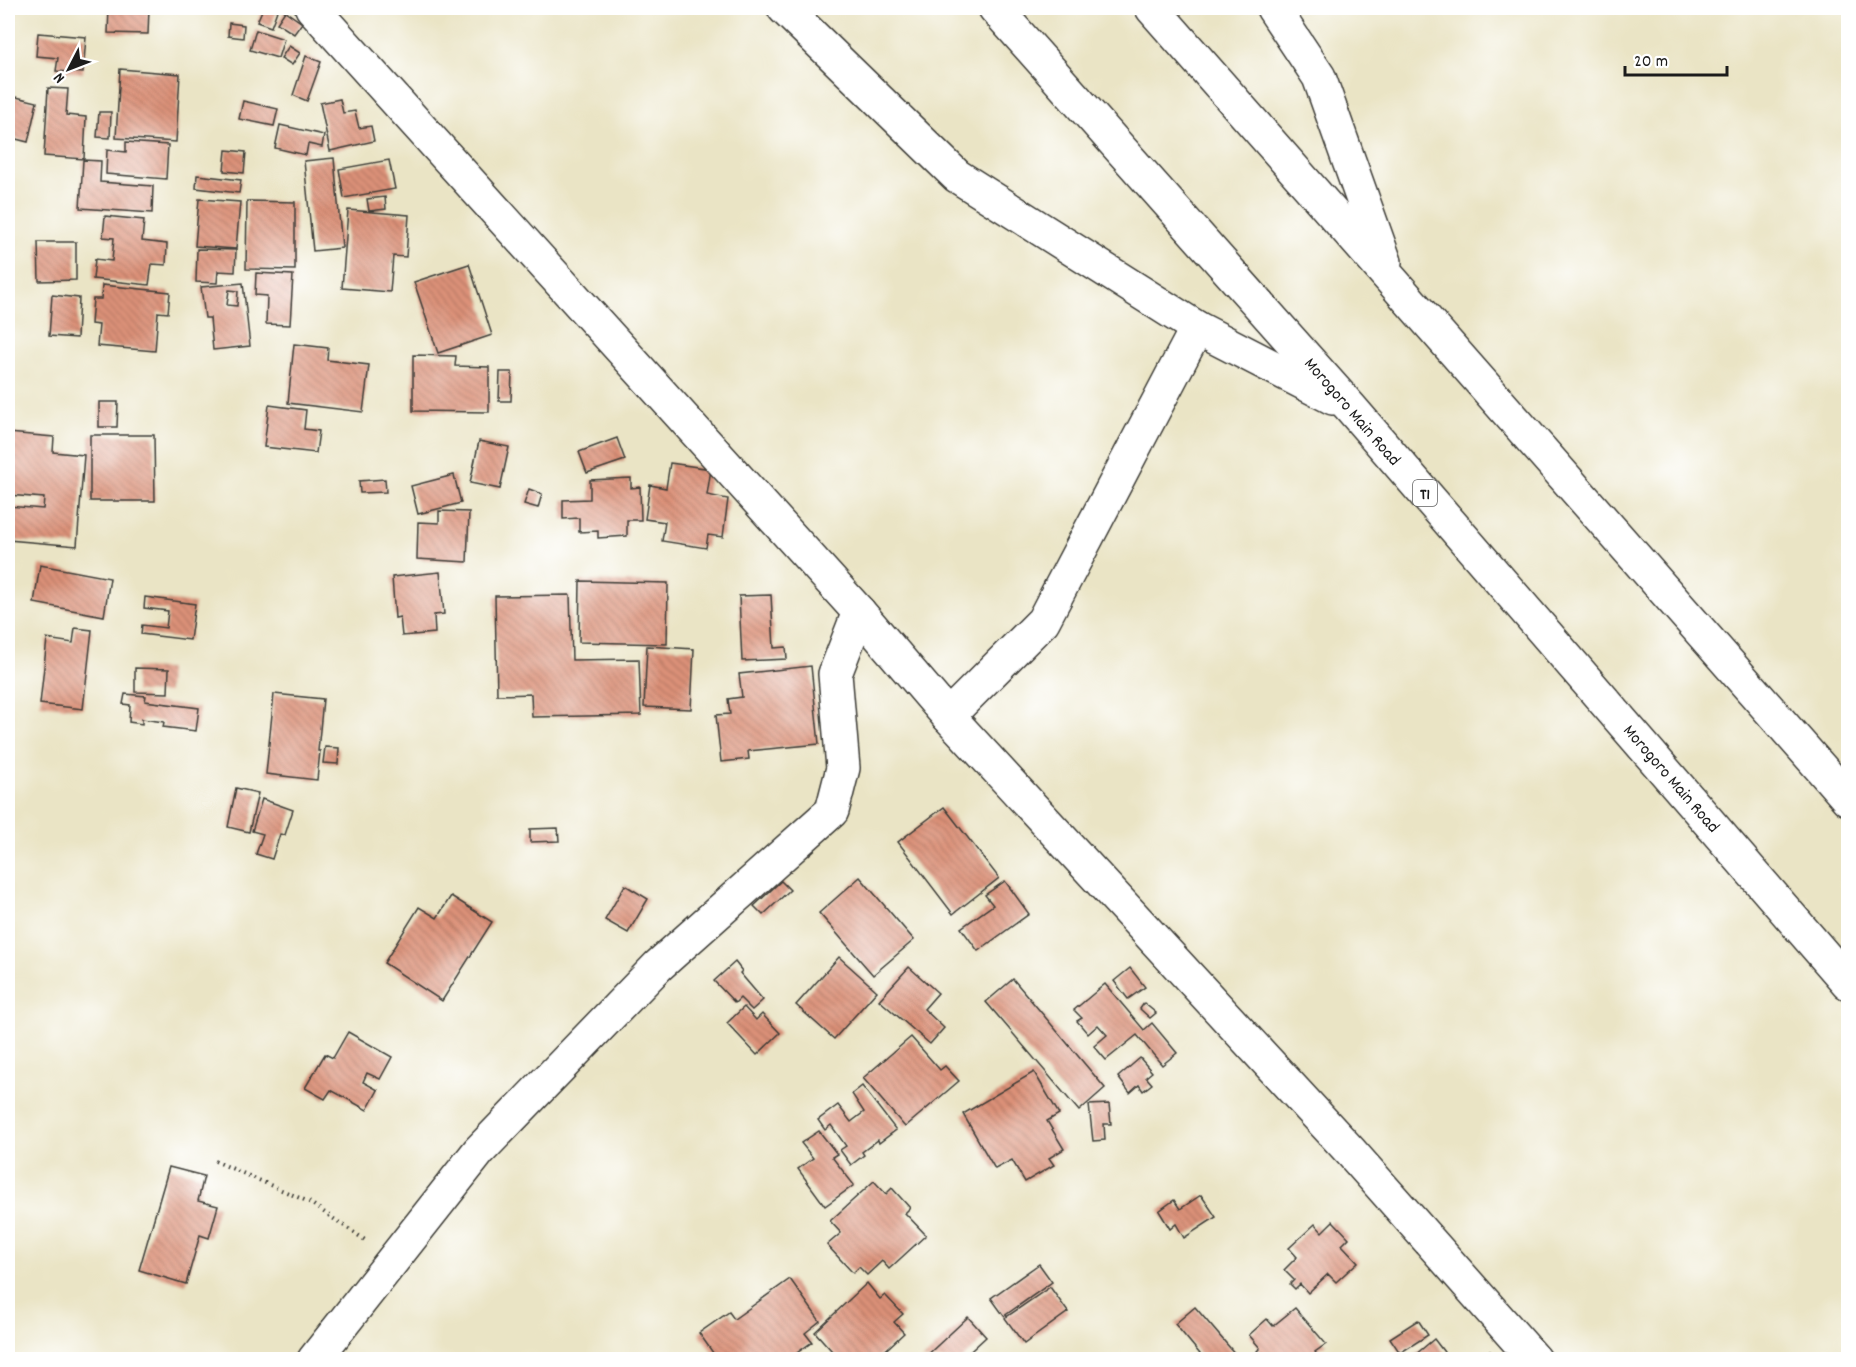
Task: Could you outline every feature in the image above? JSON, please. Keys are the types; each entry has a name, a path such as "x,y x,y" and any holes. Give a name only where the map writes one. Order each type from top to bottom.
{"main road":[{"path":"312,8 859,612 948,716 1350,1151 1535,1359"},
{"path":"784,8 957,177 1197,328 1350,407"},
{"name":"Morogoro Main Road","path":"995,8 1350,407 1848,982"},
{"path":"1152,8 1848,799"},
{"path":"1273,8 1319,77 1392,281"},
{"path":"948,716 1042,621 1197,328"},
{"path":"314,1359 479,1151 658,966 832,811 843,768 834,674 859,612"}],"path":[{"path":"215,1161 309,1202 394,1258"}],"building":[{"path":"109,8 149,8 148,34 108,33"},
{"path":"263,8 278,8 271,27 257,22"},
{"path":"285,11 302,23 294,34 277,23"},
{"path":"229,23 244,25 243,38 228,36"},
{"path":"256,30 284,39 278,58 250,50"},
{"path":"38,33 86,37 83,73 56,71 58,58 36,56"},
{"path":"289,46 300,53 292,65 281,58"},
{"path":"306,56 321,62 307,101 293,95"},
{"path":"120,69 180,74 176,142 116,138"},
{"path":"48,88 68,89 66,115 86,117 84,159 44,156"},
{"path":"8,95 37,102 28,142 8,137"},
{"path":"340,99 343,113 355,111 359,128 371,126 374,141 330,151 320,103"},
{"path":"243,101 278,109 274,126 239,119"},
{"path":"99,112 111,112 110,138 97,137"},
{"path":"280,125 324,135 322,147 308,144 306,155 275,148"},
{"path":"126,142 168,145 166,179 106,174 107,150 126,152"},
{"path":"226,150 246,152 244,173 224,171"},
{"path":"334,158 342,248 313,251 304,161"},
{"path":"83,160 101,161 100,182 153,186 152,213 80,208"},
{"path":"389,160 395,189 344,198 339,169"},
{"path":"197,175 241,180 239,193 196,188"},
{"path":"385,197 386,209 369,211 367,199"},
{"path":"199,199 240,202 236,249 195,246"},
{"path":"247,201 295,202 295,270 246,269"},
{"path":"348,210 409,215 406,257 393,256 390,292 342,288"},
{"path":"105,216 144,220 142,241 167,244 166,265 152,264 149,285 93,279 95,259 112,261 114,238 103,237"},
{"path":"38,242 76,242 76,280 39,281"},
{"path":"197,249 236,250 235,272 218,271 217,283 196,282"},
{"path":"469,264 492,335 438,353 414,282"},
{"path":"256,273 293,275 290,325 266,324 267,296 255,295"},
{"path":"243,283 250,346 213,350 210,318 205,318 201,287","holes":["229,290 238,291 237,306 227,305"]},
{"path":"102,285 170,292 168,313 158,312 155,351 97,346 99,325 91,324 93,299 101,299"},
{"path":"52,295 79,298 77,338 49,336"},
{"path":"294,344 328,348 327,360 369,365 363,412 288,403"},
{"path":"413,355 456,356 455,366 489,367 489,412 413,411"},
{"path":"500,372 512,372 511,401 499,401"},
{"path":"99,402 118,402 117,427 99,427"},
{"path":"269,405 306,410 304,429 319,431 316,453 264,447"},
{"path":"8,433 54,437 53,452 84,455 77,546 8,540 8,506 43,509 44,498 8,495"},
{"path":"90,435 154,435 155,501 90,501"},
{"path":"617,438 625,460 587,473 579,452"},
{"path":"479,441 509,447 500,489 470,483"},
{"path":"670,463 711,469 707,495 728,499 723,537 708,535 706,548 662,541 665,522 645,519 650,485 666,488"},
{"path":"454,475 461,503 418,514 411,486"},
{"path":"631,478 631,488 640,487 641,520 627,520 627,536 598,538 598,531 579,532 579,518 563,519 563,500 590,499 590,480"},
{"path":"385,479 386,492 360,493 359,481"},
{"path":"529,489 542,494 538,508 524,504"},
{"path":"439,511 469,512 467,562 417,559 418,522 439,523"},
{"path":"40,565 110,578 104,616 34,603"},
{"path":"440,572 444,614 434,615 435,633 402,636 400,617 395,618 392,577"},
{"path":"580,581 668,583 667,644 579,642"},
{"path":"570,595 572,660 639,659 641,715 532,717 531,694 497,695 495,596"},
{"path":"771,595 774,648 786,647 787,659 742,661 739,596"},
{"path":"145,597 195,604 190,640 141,634 142,625 166,628 168,611 144,608"},
{"path":"75,628 92,630 83,709 40,704 47,639 73,643"},
{"path":"647,646 694,649 691,709 644,707"},
{"path":"811,666 819,744 748,751 749,759 721,762 716,715 730,714 728,699 742,697 739,674"},
{"path":"135,668 169,669 168,693 135,692"},
{"path":"125,694 146,696 145,701 199,708 196,731 163,727 164,722 142,719 142,724 129,722 130,705 123,704"},
{"path":"274,694 323,699 317,780 266,774"},
{"path":"325,747 339,748 338,764 323,763"},
{"path":"236,788 258,793 249,832 228,827"},
{"path":"262,799 293,810 285,835 280,834 272,859 256,854 263,834 252,831"},
{"path":"944,807 999,878 953,914 898,842"},
{"path":"558,828 559,841 530,842 530,829"},
{"path":"860,877 914,940 873,975 819,913"},
{"path":"781,881 790,890 763,915 754,906"},
{"path":"1005,881 1029,914 978,951 961,928 993,905 985,895"},
{"path":"625,885 648,899 628,933 605,920"},
{"path":"451,896 492,922 442,1001 384,963 419,907 437,918"},
{"path":"839,957 877,991 834,1039 796,1005"},
{"path":"735,962 742,971 740,973 763,1000 752,1010 740,998 735,1003 714,981"},
{"path":"909,967 938,993 924,1009 944,1028 930,1044 879,1000"},
{"path":"1130,968 1145,987 1128,999 1114,981"},
{"path":"1013,979 1105,1088 1079,1111 986,1002"},
{"path":"1105,984 1144,1030 1152,1023 1177,1053 1162,1065 1137,1035 1106,1060 1094,1046 1107,1035 1098,1025 1088,1034 1077,1021 1082,1018 1074,1010"},
{"path":"1144,1003 1156,1013 1150,1018 1140,1009"},
{"path":"744,1007 756,1020 762,1014 780,1033 757,1055 727,1023"},
{"path":"348,1032 392,1057 380,1079 367,1073 363,1082 378,1090 367,1110 331,1090 325,1099 305,1088 325,1054 333,1058"},
{"path":"911,1037 940,1070 945,1066 959,1081 905,1127 863,1078"},
{"path":"1140,1058 1152,1072 1146,1077 1152,1084 1143,1091 1139,1085 1130,1093 1118,1077"},
{"path":"1034,1072 1059,1114 1047,1121 1064,1149 1049,1158 1054,1165 1025,1182 1012,1160 995,1169 963,1114"},
{"path":"862,1086 896,1130 862,1152 864,1155 851,1165 840,1150 846,1146 831,1125 825,1130 818,1120 838,1105 851,1122 864,1112 852,1094"},
{"path":"1109,1104 1111,1124 1104,1124 1105,1140 1093,1141 1089,1105"},
{"path":"819,1131 837,1154 832,1157 854,1185 825,1206 798,1169 813,1158 801,1143"},
{"path":"169,1167 204,1176 198,1201 218,1206 209,1238 200,1235 186,1284 139,1270"},
{"path":"874,1181 886,1194 892,1188 910,1208 905,1213 926,1235 889,1269 882,1261 867,1275 859,1267 853,1273 827,1245 841,1233 830,1221"},
{"path":"1201,1195 1216,1217 1184,1238 1176,1224 1170,1229 1159,1211 1174,1200 1180,1209"},
{"path":"1333,1221 1349,1238 1342,1245 1358,1262 1336,1282 1328,1274 1308,1293 1300,1284 1295,1289 1290,1284 1294,1280 1284,1270 1297,1257 1289,1248 1315,1224 1322,1232"},
{"path":"1039,1264 1052,1282 1004,1316 991,1298"},
{"path":"790,1279 820,1321 805,1333 812,1342 787,1360 718,1360 699,1333 729,1312 734,1319"},
{"path":"867,1283 880,1299 885,1295 903,1314 894,1322 904,1333 875,1360 840,1360 815,1332"},
{"path":"1050,1287 1068,1312 1024,1344 1005,1318"},
{"path":"1195,1307 1236,1355 1230,1360 1205,1360 1175,1324"},
{"path":"1295,1308 1326,1344 1315,1352 1321,1360 1265,1360 1257,1351 1260,1348 1249,1335 1267,1319 1273,1326"},
{"path":"968,1317 986,1337 961,1360 922,1360"},
{"path":"1418,1320 1428,1335 1400,1353 1390,1338"},
{"path":"1434,1339 1447,1356 1446,1360 1409,1360"},
{"path":"1490,1351 1499,1360 1482,1360"},
{"path":"1254,1353 1260,1360 1246,1360"}]}
